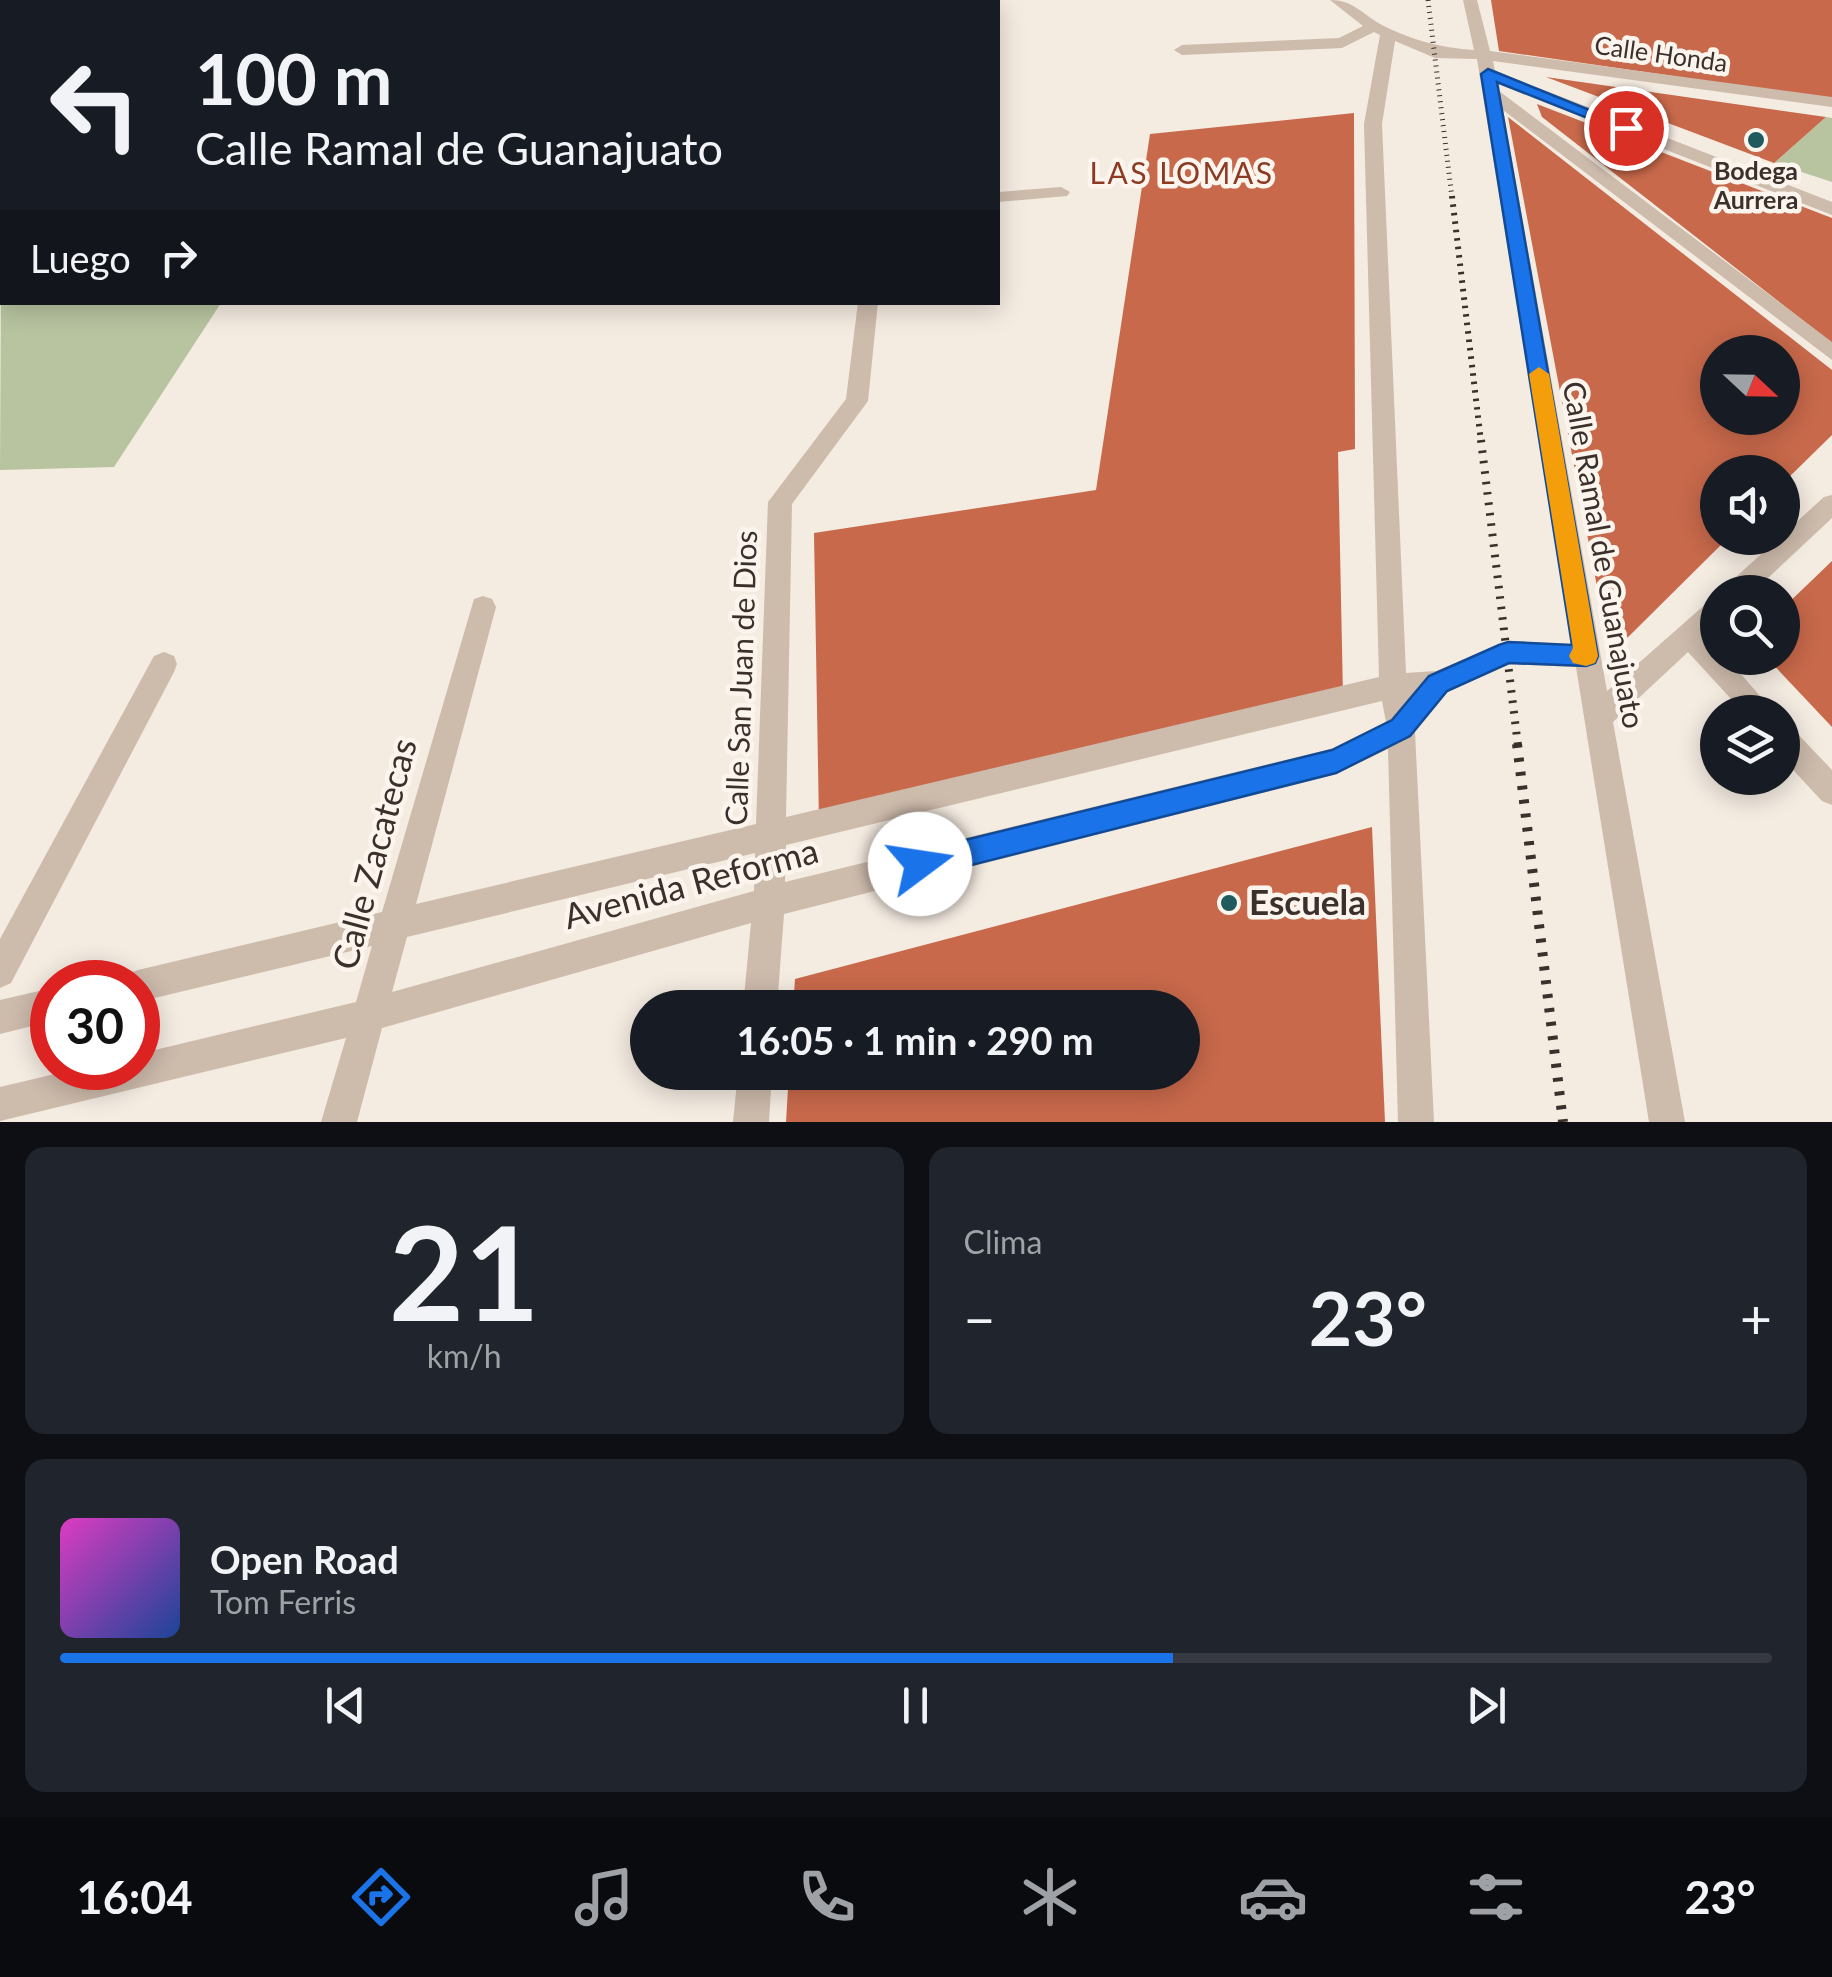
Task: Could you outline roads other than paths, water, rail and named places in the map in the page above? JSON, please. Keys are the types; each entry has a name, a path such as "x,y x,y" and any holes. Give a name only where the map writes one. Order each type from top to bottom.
{"street":[{"path":"1336,0 1381,31 1435,54 1832,209"},
{"name":"Calle Ramal de Guanajuato","path":"1470,0 1487,74 1667,1122"},
{"path":"1182,50 1342,43 1381,31"},
{"path":"1381,31 1373,124 1393,686 1401,728 1416,1122"},
{"path":"1487,74 1832,353"},
{"name":"Calle Honda","path":"1487,74 1832,102"},
{"path":"1000,198 1061,192"},
{"name":"Calle San Juan de Dios","path":"762,990 769,902 780,502 857,402 868,305"},
{"path":"1755,575 1832,504"},
{"name":"Calle Zacatecas","path":"339,1122 482,606"},
{"path":"1597,718 1700,625"},
{"path":"1689,635 1744,695"},
{"name":"Avenida Reforma","path":"160,981 1393,686 1438,684 1508,652 1586,656"},
{"path":"0,972 164,664"},
{"name":"Avenida Reforma","path":"0,1104 370,1014 769,902 1336,761 1401,728 1438,684"},
{"path":"1800,756 1832,791"},
{"path":"0,1017 30,1010"},
{"path":"750,1122 753,1090"}],"railway":[{"path":"1428,0 1452,198"},
{"path":"1452,196 1481,442"},
{"path":"1481,440 1518,746"},
{"path":"1517,744 1563,1122"}],"place":[{"name":"Bodega Aurrera","path":"1756,140"},
{"name":"Escuela","path":"1229,903"}],"district":[{"name":"LAS LOMAS","path":"1182,174"}]}
